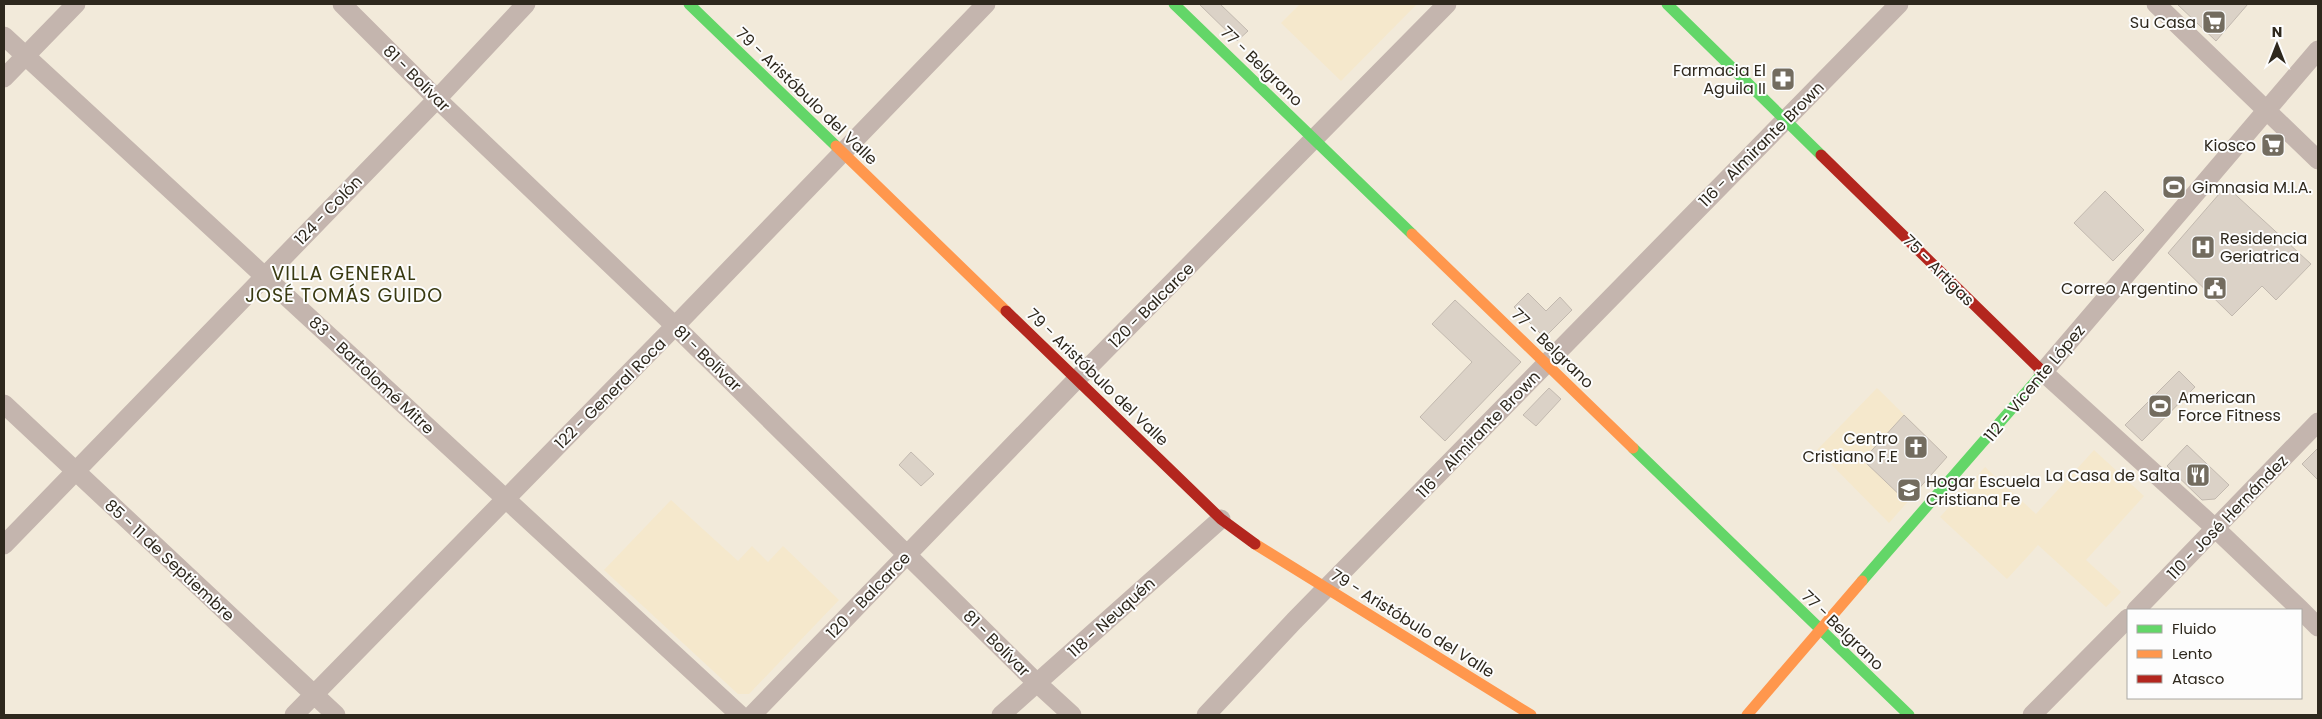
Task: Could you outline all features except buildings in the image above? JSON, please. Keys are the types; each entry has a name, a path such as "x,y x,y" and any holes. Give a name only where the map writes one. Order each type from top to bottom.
{"street":[{"path":"4,78 76,4"},
{"name":"81 - Bolívar","path":"342,4 437,98 675,326 1037,683 1072,715"},
{"name":"124 - Colón","path":"4,545 526,4"},
{"name":"79 - Aristóbulo del Valle","path":"689,4 1240,535 1530,715"},
{"name":"122 - General Roca","path":"294,715 675,326 986,4"},
{"name":"77 - Belgrano","path":"1174,4 1316,139 1909,715"},
{"name":"120 - Balcarce","path":"752,715 1077,379 1316,139 1447,4"},
{"name":"75 - Artigas","path":"1667,4 2043,372 2216,529 2300,609"},
{"name":"116 - Almirante Brown","path":"1206,715 1546,364 1899,4"},
{"path":"2156,4 2318,160"},
{"name":"83 - Bartolomé Mitre","path":"4,36 740,715"},
{"name":"112 - Vicente López","path":"1747,715 1822,631 2318,50"},
{"name":"85 - 11 de Septiembre","path":"4,404 336,715"},
{"name":"110 - José Hernández","path":"2137,609 2318,422"},
{"name":"118 - Neuquén","path":"1001,715 1222,519"},
{"name":"75 - Artigas","path":"2302,611 2318,627"},
{"path":"2032,715 2127,619"}],"shaded area":[{"path":"1300,4 1417,4 1341,81 1281,23"},
{"path":"1877,388 1947,457 1889,523 1817,450"},
{"path":"2094,450 2144,496 2086,560 2121,592 2106,607 2038,545 2007,579 1940,517 1985,467 2036,514"},
{"path":"671,500 738,561 752,546 768,562 783,546 839,600 749,694 738,694 604,570"}],"traffic: fast":[{"path":"689,4 836,146"},
{"path":"1174,4 1412,234"},
{"path":"1667,4 1821,155"},
{"path":"1862,581 2041,375"},
{"path":"1633,448 1909,715"}],"traffic: slow":[{"path":"836,146 1006,311"},
{"path":"1412,234 1633,448"},
{"path":"1255,544 1531,715"},
{"path":"1747,715 1862,581"}],"traffic: jam":[{"path":"1821,155 2043,372 2041,375"},
{"path":"1006,311 1221,519 1255,544"}],"place":[{"name":"Su Casa","path":"2214,22"},
{"name":"Farmacia El Aguila II","path":"1783,79"},
{"name":"Kiosco","path":"2273,145"},
{"name":"Gimnasia M.I.A.","path":"2174,187"},
{"name":"Residencia Geriatrica","path":"2203,247"},
{"name":"Correo Argentino","path":"2215,288"},
{"name":"American Force Fitness","path":"2160,406"},
{"name":"Centro Cristiano F.E","path":"1916,447"},
{"name":"La Casa de Salta","path":"2198,475"},
{"name":"Hogar Escuela Cristiana Fe","path":"1909,490"}],"district":[{"name":"VILLA GENERAL JOSÉ TOMÁS GUIDO","path":"344,284"}]}
